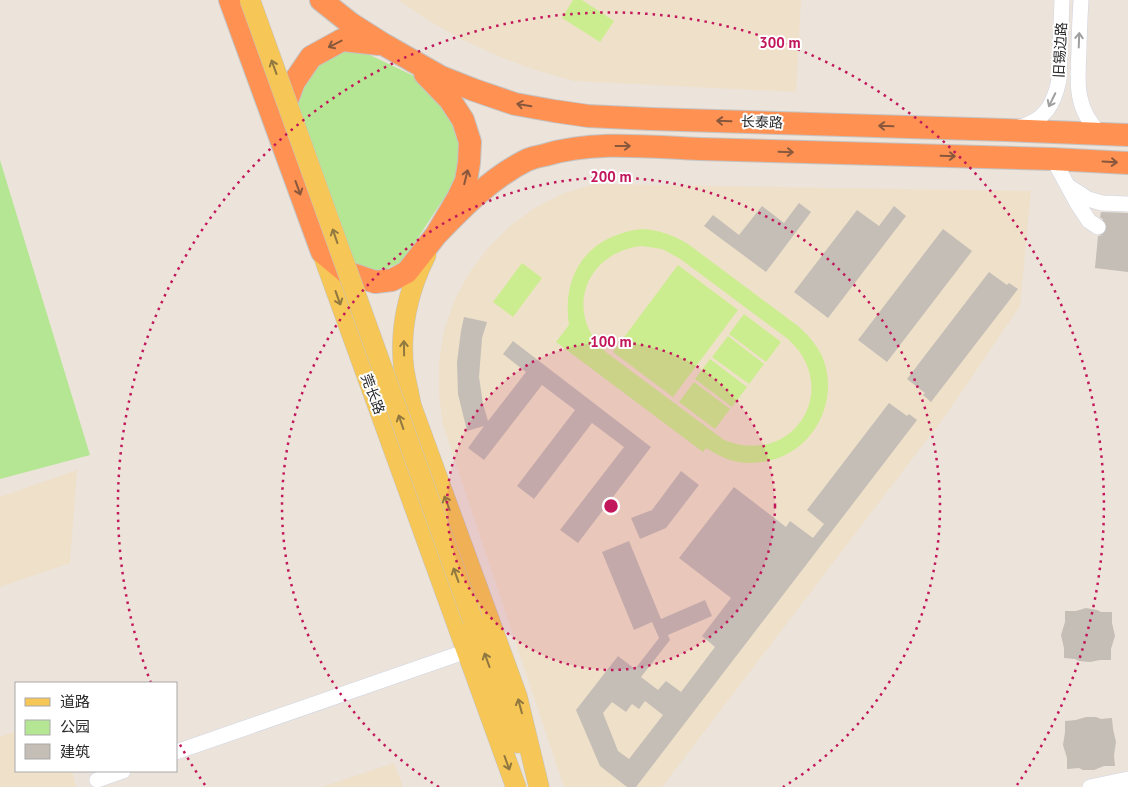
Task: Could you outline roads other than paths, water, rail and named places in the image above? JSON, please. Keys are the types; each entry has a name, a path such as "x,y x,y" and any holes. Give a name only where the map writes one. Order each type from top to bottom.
{"highway":[{"name":"莞长路","path":"230,0 322,252"},
{"path":"321,0 350,23 408,58 434,82 450,100 463,120 470,142 466,181 458,198 436,235 407,272 392,280 374,282 346,272 322,252"},
{"path":"281,143 283,111 294,82 312,58 342,40 383,44"},
{"name":"长泰路","path":"408,58 441,77 516,104 588,116 1128,135"},
{"name":"长泰路","path":"436,235 480,192 503,174 528,160 558,151 594,146 649,146 1128,163"}],"main road":[{"name":"莞长路","path":"250,0 473,621 517,740 537,787"},
{"name":"莞长路","path":"436,235 419,270 406,311 403,340 404,369 411,404 517,696 537,787"},
{"name":"莞长路","path":"322,252 516,787"}],"street":[{"name":"旧锡边路","path":"1005,130 1039,119 1052,104 1059,80 1062,0"},
{"name":"旧锡边路","path":"1080,0 1079,96 1090,122 1101,134"},
{"path":"1052,159 1077,203 1089,220 1098,227"},
{"path":"1067,186 1088,199 1128,204"},
{"path":"178,751 466,651"},
{"path":"97,780 120,772"},
{"path":"1090,787 1128,779"}],"tunnel":[{"path":"1098,227 1128,230"}]}
